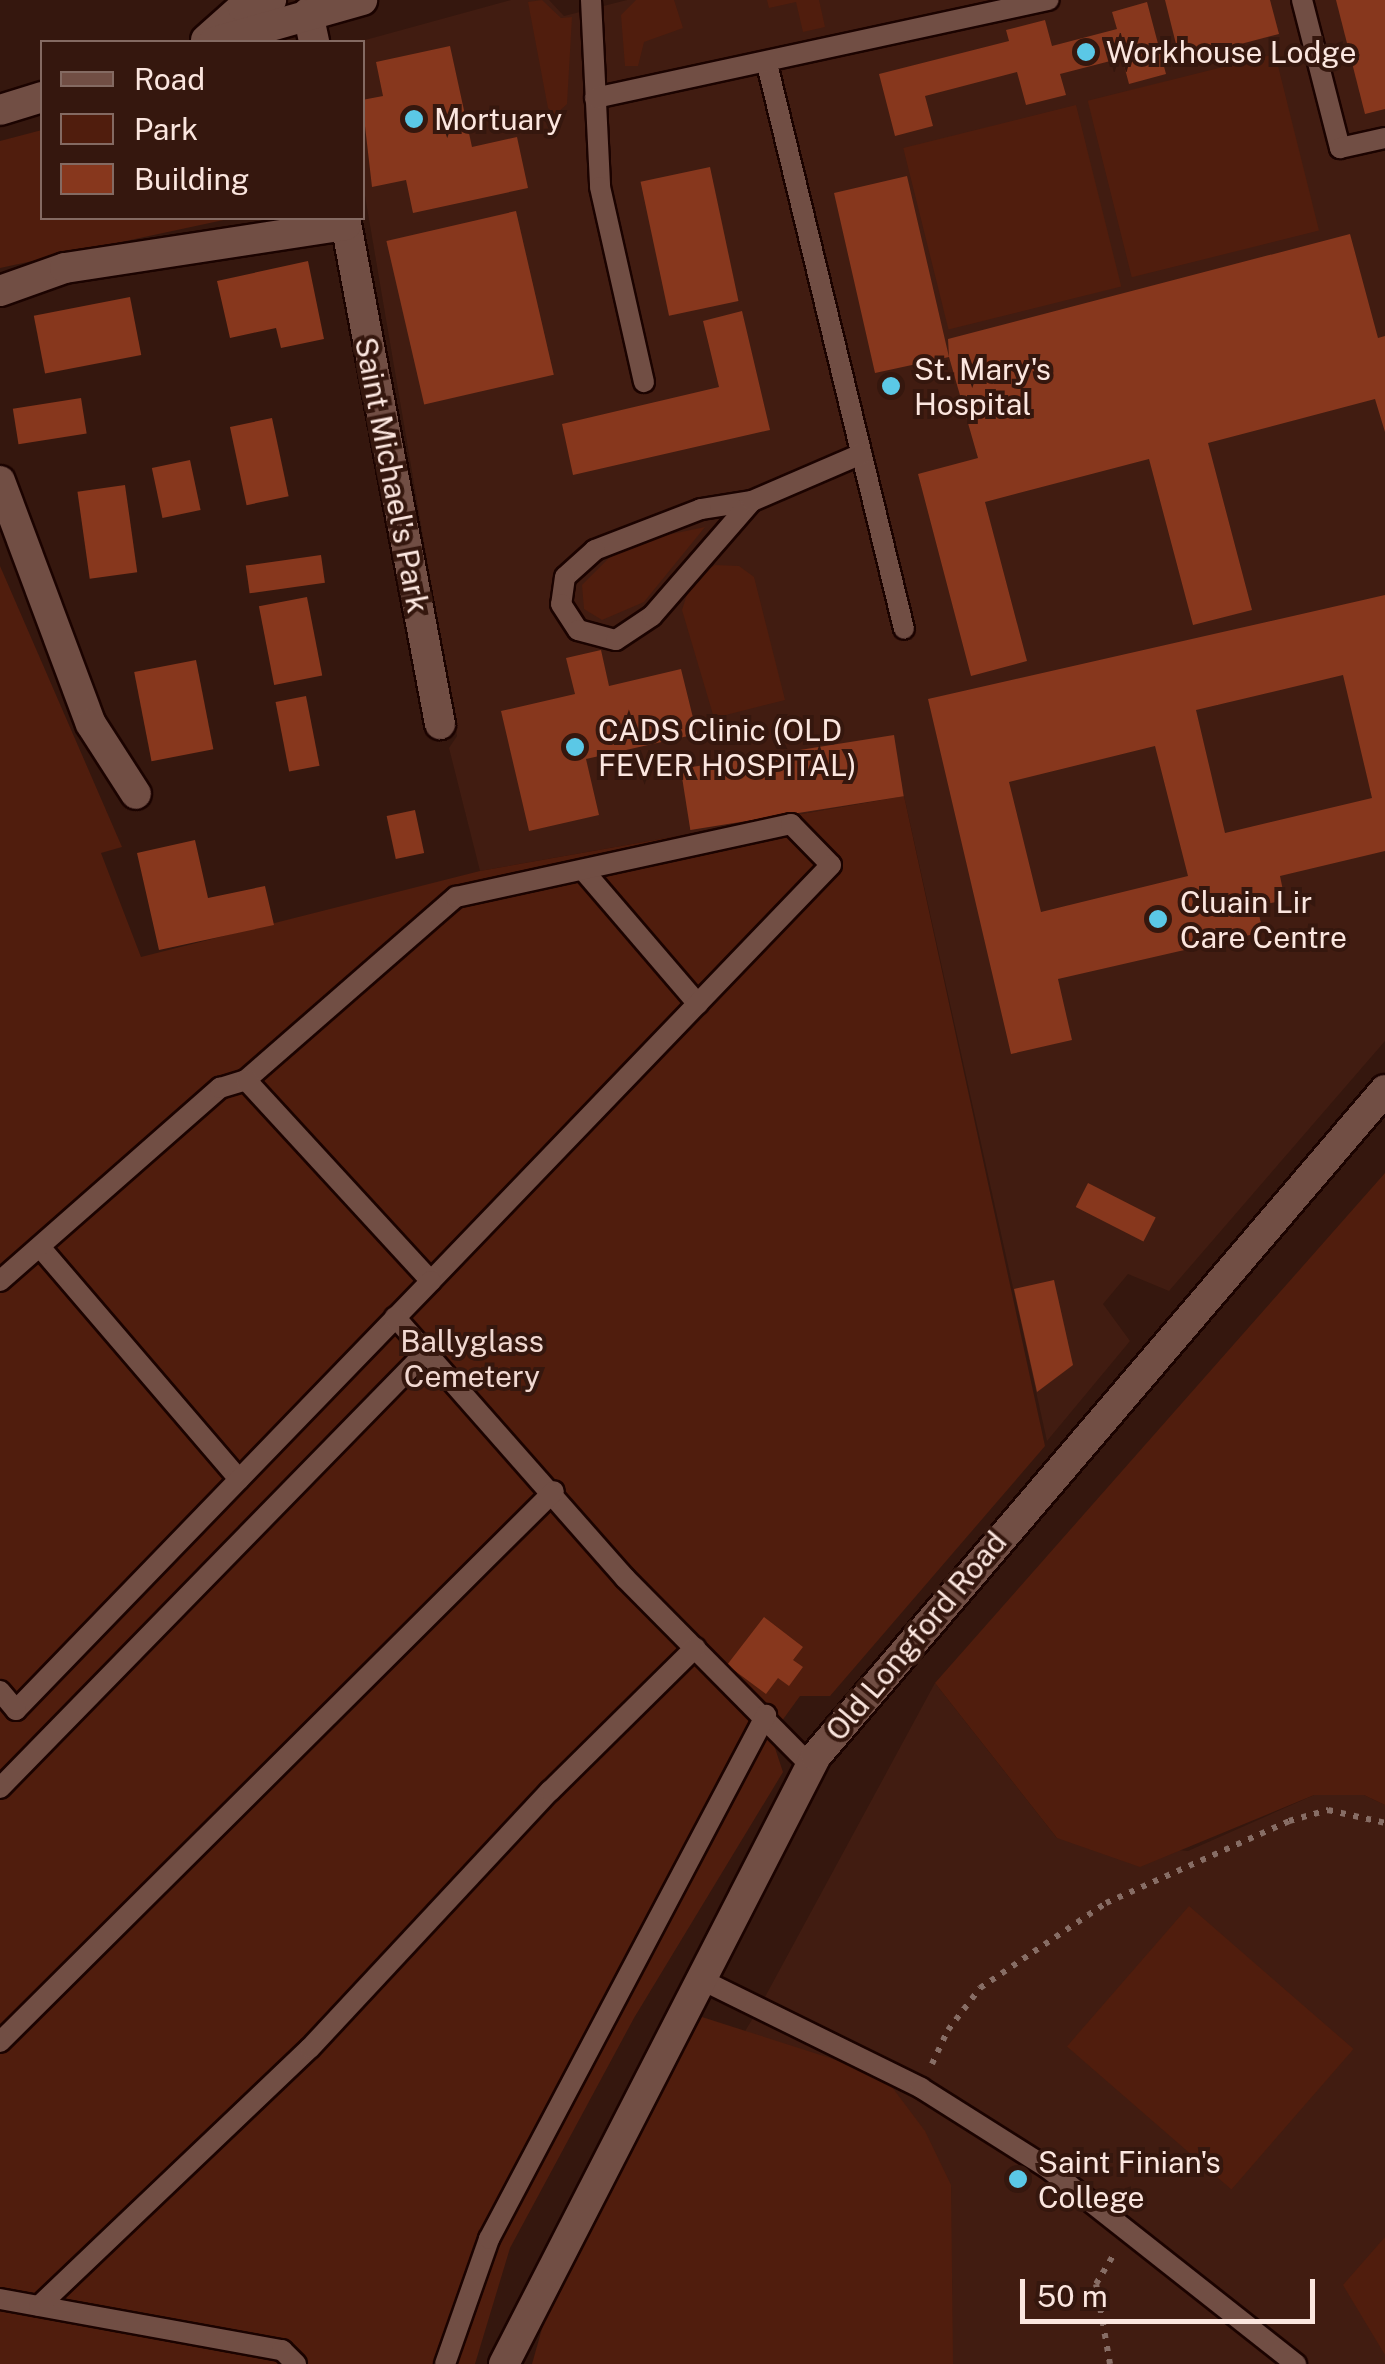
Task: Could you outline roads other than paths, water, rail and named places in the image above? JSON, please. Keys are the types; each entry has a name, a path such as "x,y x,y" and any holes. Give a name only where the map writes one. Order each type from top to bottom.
{"street":[{"path":"206,40 242,7 272,0"},
{"path":"228,40 311,28 349,2"},
{"path":"0,110 40,98"},
{"name":"Saint Michael's Park","path":"0,291 65,268 345,221 440,724"},
{"path":"0,481 92,724 136,794"},
{"name":"Old Longford Road","path":"504,2364 636,2100 704,1981 811,1766 864,1692 1385,1090"}],"lane":[{"path":"591,0 600,187 644,382"},
{"path":"595,98 767,64 1048,0"},
{"path":"1302,0 1340,148 1385,138"},
{"path":"767,64 904,629"},
{"path":"752,500 652,616 616,640 578,630 561,604 565,577 595,550 700,509 752,500 862,454"},
{"path":"0,1282 220,1088 246,1080 456,897 791,824 831,866 16,1710 0,1691"},
{"path":"584,871 698,1004"},
{"path":"246,1080 431,1281"},
{"path":"40,1247 239,1479"},
{"path":"395,1318 554,1491 624,1578 766,1716 811,1766"},
{"path":"0,1788 428,1350"},
{"path":"0,2042 554,1491"},
{"path":"39,2306 310,2048 550,1792 695,1648"},
{"path":"445,2364 489,2239 766,1716"},
{"path":"704,1981 921,2088 1049,2169 1296,2364"},
{"path":"0,2299 282,2350 296,2364"}],"place":[{"name":"Workhouse Lodge","path":"1086,52"},
{"name":"Mortuary","path":"414,119"},
{"name":"St. Mary's Hospital","path":"891,386"},
{"name":"CADS Clinic (OLD FEVER HOSPITAL)","path":"575,747"},
{"name":"Cluain Lir Care Centre","path":"1158,919"},
{"name":"Saint Finian's College","path":"1018,2179"}],"park label":[{"name":"Ballyglass Cemetery","path":"472,1358"}]}
